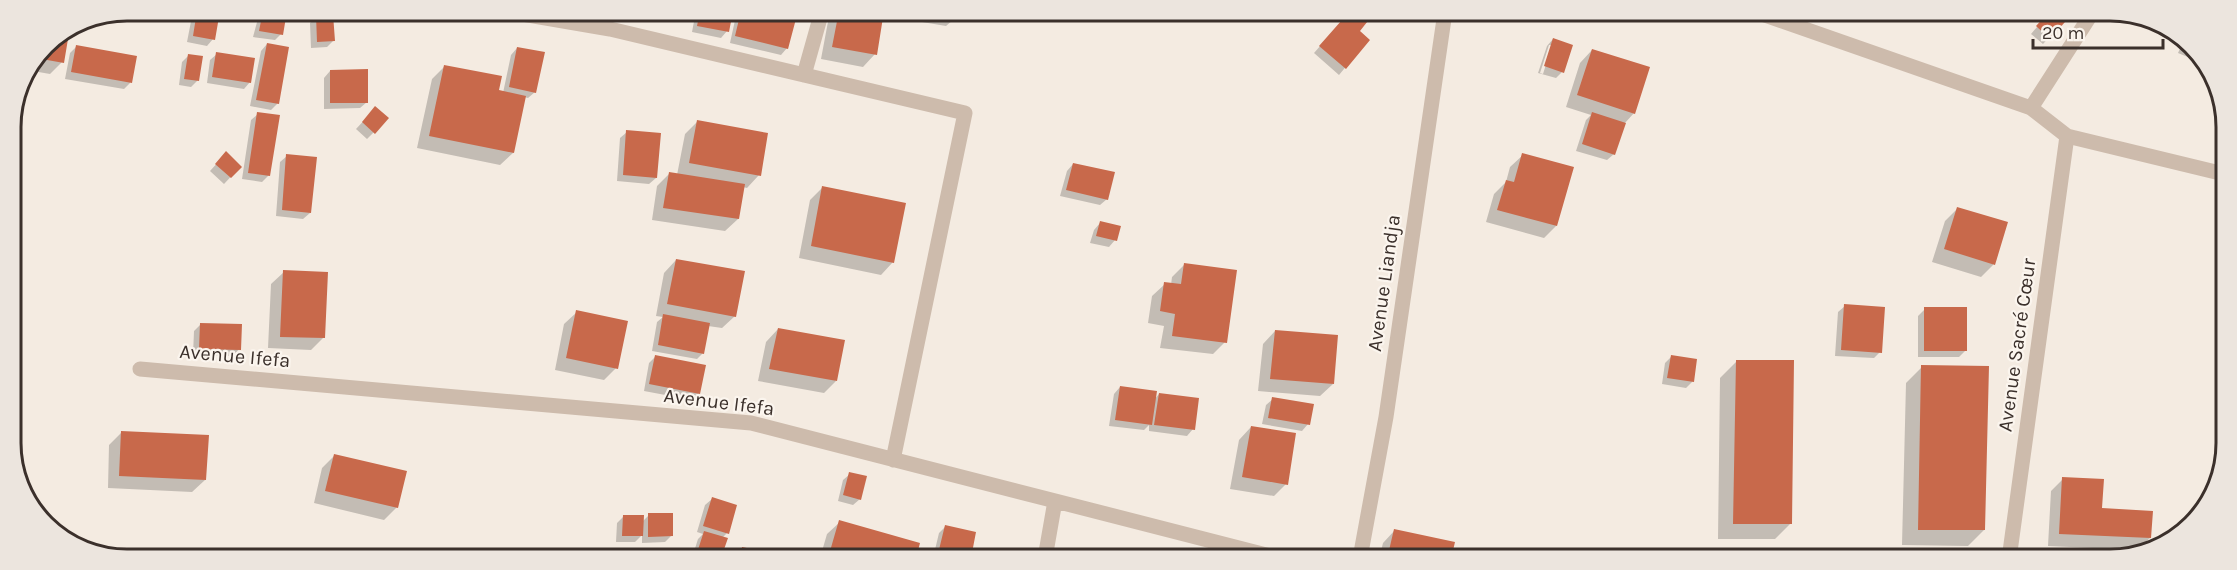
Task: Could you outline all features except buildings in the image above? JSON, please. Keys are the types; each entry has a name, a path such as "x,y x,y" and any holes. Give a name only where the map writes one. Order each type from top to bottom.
{"street":[{"path":"563,21 610,29 965,113 893,460"},
{"path":"804,75 819,21"},
{"name":"Avenue Liandja","path":"1362,549 1386,417 1444,21"},
{"path":"1782,21 2031,108 2067,136 2216,172"},
{"path":"2031,108 2087,21"},
{"name":"Avenue Sacré Cœur","path":"2010,549 2067,136"},
{"name":"Avenue Ifefa","path":"140,369 751,423 1243,549"},
{"path":"1047,549 1055,501"}]}
